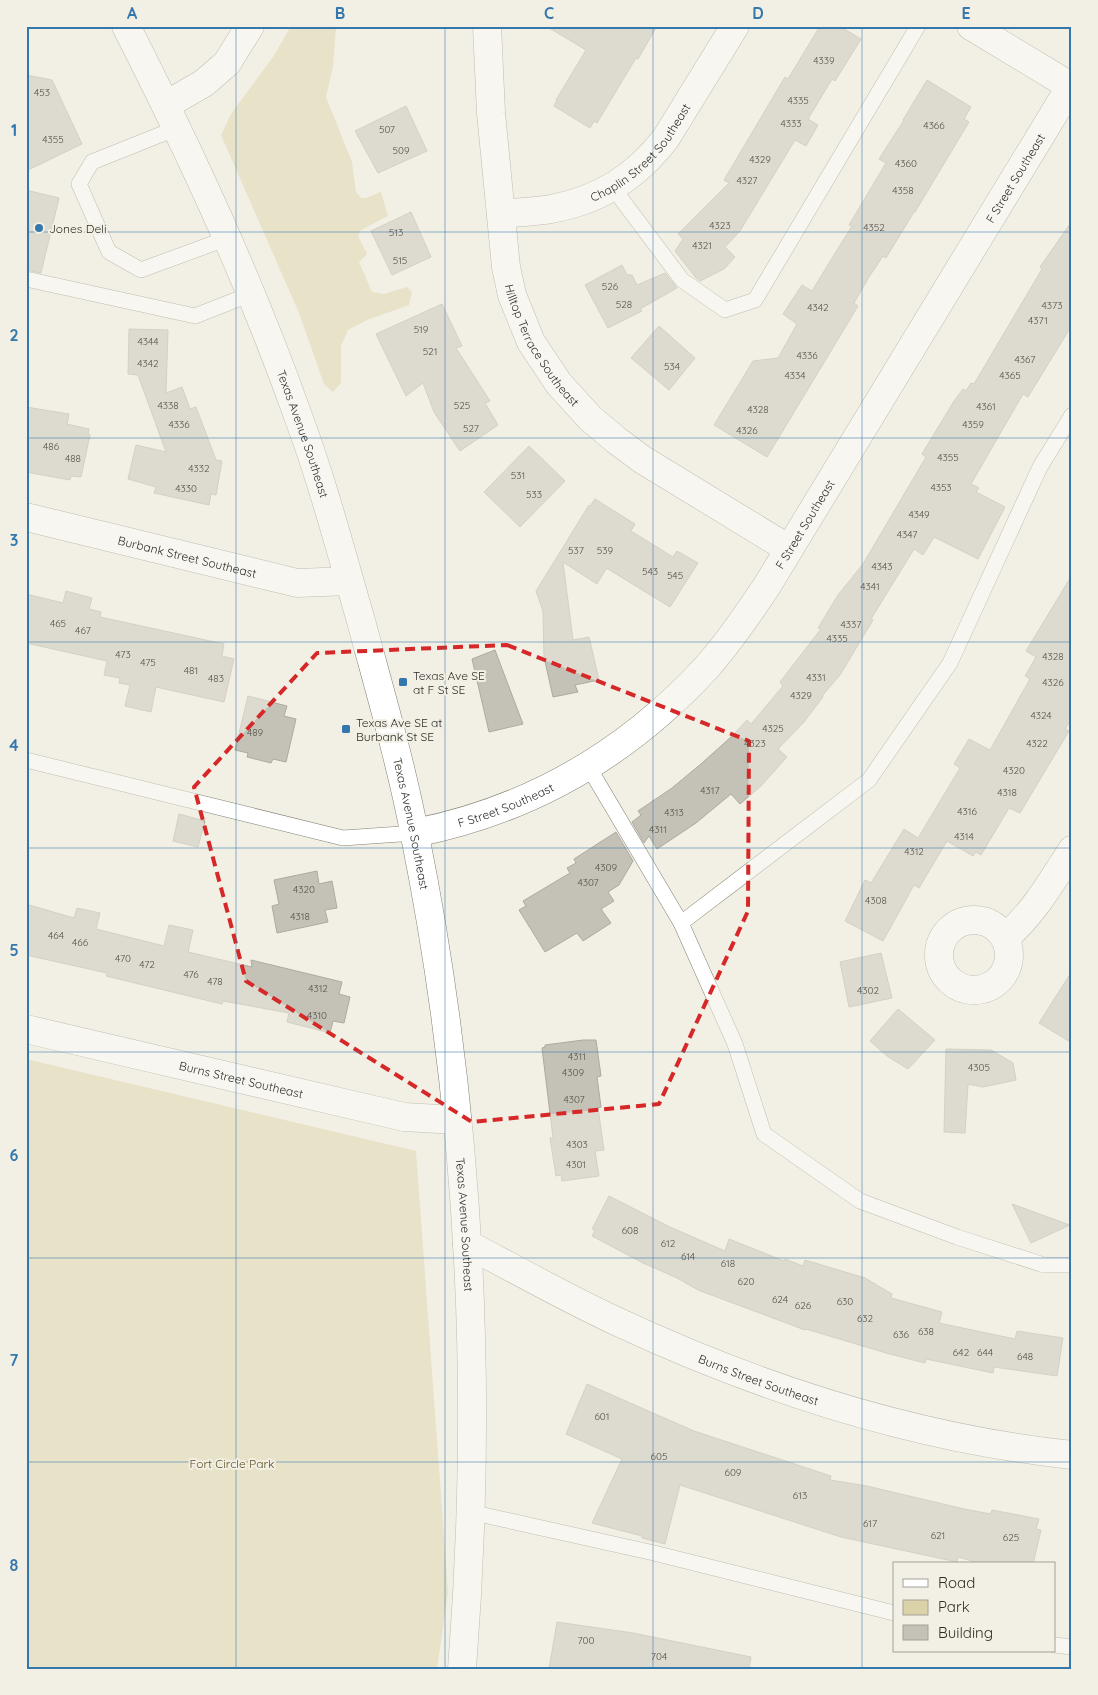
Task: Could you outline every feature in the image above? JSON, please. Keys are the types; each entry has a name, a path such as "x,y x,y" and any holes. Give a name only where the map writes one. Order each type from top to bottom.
{"street":[{"name":"Texas Avenue Southeast","path":"126,26 172,116 228,238 299,418 349,580 387,717 415,833 435,947 448,1038 467,1244 472,1356 470,1512 462,1669"},
{"path":"172,116 204,83 227,63 250,26"},
{"name":"Hilltop Terrace Southeast","path":"488,26 491,113 506,267 512,295 531,342 559,384 590,418 616,440 636,455 789,549"},
{"name":"Chaplin Street Southeast","path":"501,214 556,208 588,198 613,188 640,168 666,138 735,26"},
{"path":"970,26 1071,86"},
{"name":"F Street Southeast","path":"415,833 463,822 506,808 546,790 588,766 648,723 682,693 708,666 740,627 789,549 1071,86"},
{"name":"Burbank Street Southeast","path":"26,517 297,582 349,580"},
{"path":"1005,938 1038,903 1072,850"},
{"name":"Burns Street Southeast","path":"26,1029 404,1117 457,1120"},
{"name":"Burns Street Southeast","path":"467,1244 617,1322 749,1378 824,1403 899,1424 1001,1446 1072,1455"}],"lane":[{"path":"613,188 682,280 725,310 755,300 918,26"},
{"path":"172,116 92,162 79,184 109,252 140,270 228,238"},
{"path":"26,279 196,316 251,294"},
{"path":"681,923 869,780 950,663 1040,467 1072,415"},
{"path":"26,760 343,838 415,833"},
{"path":"588,766 681,923 735,1044 764,1134 860,1201 957,1238 1044,1265 1072,1265"},
{"path":"470,1512 654,1553 893,1613"},
{"path":"1056,1645 1072,1648"}],"highlighted area":[{"path":"507,645 749,741 748,911 659,1104 472,1122 246,981 194,787 317,653"}],"green space":[{"path":"291,26 336,26 333,67 326,97 352,162 356,192 361,198 366,198 381,192 388,216 361,230 358,236 367,254 359,262 372,292 384,294 407,287 412,292 409,305 367,320 348,330 341,346 341,383 333,392 324,384 299,313 221,135 231,114 273,57"},
{"name":"Fort Circle Park","path":"26,1059 416,1151 448,1592 437,1669 26,1669"}],"building":[{"path":"546,26 657,26 597,123 594,121 590,128 554,106 586,50"},
{"path":"820,26 839,26 861,39 835,81 832,79 808,119 818,125 806,146 795,140 740,231 725,247 735,257 724,269 700,281 675,251 683,239 678,234 729,183 724,180 785,77 788,79"},
{"path":"26,75 52,80 82,144 26,171"},
{"path":"927,80 971,107 964,119 969,122 886,258 883,256 869,277 854,303 858,306 767,457 714,425 753,361 778,358 797,324 783,314 802,285 812,291 852,226 849,225 886,163 879,159"},
{"path":"406,106 427,151 378,173 355,131"},
{"name":"Jones Deli","path":"26,190 59,198 41,273 26,270"},
{"path":"411,212 431,257 392,275 371,231"},
{"path":"1072,221 1072,325 1028,397 1023,394 971,484 979,488 976,492 1005,507 978,559 934,537 923,555 914,549 871,619 873,620 840,675 822,696 804,722 778,749 787,757 761,786 740,804 731,794 696,823 657,849 649,836 644,843 632,822 641,815 638,811 672,788 702,763 747,720 751,724 783,686 780,682 821,629 818,628 838,595 863,564 926,457 922,454 954,401 963,389 966,391 971,383 974,384 1042,269 1040,267"},
{"path":"622,265 627,275 632,275 637,285 665,273 677,288 640,309 642,311 608,328 585,285"},
{"path":"442,304 462,346 456,348 490,401 485,403 498,425 460,451 434,412 423,383 406,396 376,334"},
{"path":"659,326 695,358 669,390 631,358"},
{"path":"129,329 168,330 166,393 182,387 190,409 196,407 216,460 222,461 216,495 211,494 209,505 154,493 156,487 128,479 136,445 166,452 138,375 128,374"},
{"path":"26,407 69,414 67,424 89,429 88,434 90,435 81,477 71,476 70,480 26,472"},
{"path":"529,446 565,481 520,527 484,492"},
{"path":"595,499 635,524 631,531 673,557 677,551 698,563 670,607 608,569 606,569 597,584 563,562 573,640 589,637 599,680 575,685 578,692 553,697 544,657 543,611 536,591 589,505"},
{"path":"1072,575 1072,718 1065,729 1069,731 1020,813 1009,808 981,855 976,852 973,856 947,841 919,888 914,885 883,941 845,921 865,880 871,883 904,829 918,838 960,768 954,764 969,739 990,750 1030,679 1025,676 1036,657 1026,651"},
{"path":"66,591 92,598 89,609 101,612 100,617 224,644 222,656 234,659 224,702 156,687 151,712 125,706 130,685 119,683 120,678 104,675 107,661 26,643 26,594 63,603"},
{"path":"495,650 523,724 489,732 472,659"},
{"path":"248,696 287,706 284,716 296,719 286,762 273,759 271,763 247,757 248,753 235,750"},
{"path":"179,814 205,821 198,847 173,841"},
{"path":"616,832 633,861 619,885 608,892 614,901 601,909 611,923 583,941 577,933 545,952 519,910 526,906 523,901 570,873 567,868 576,863 574,859"},
{"path":"317,871 319,884 332,881 337,908 325,910 328,922 277,933 272,906 279,904 274,880"},
{"path":"26,904 74,918 77,908 100,913 96,929 164,946 169,925 193,930 188,952 252,967 251,960 342,982 339,994 350,997 344,1023 333,1021 330,1033 287,1022 289,1013 223,1001 222,1004 106,976 107,973 26,955"},
{"path":"881,953 892,998 849,1007 840,962"},
{"path":"1072,971 1072,1043 1039,1023"},
{"path":"898,1009 935,1040 908,1069 887,1056 870,1041"},
{"path":"596,1040 601,1076 597,1077 601,1107 598,1108 604,1150 595,1151 599,1176 562,1181 561,1175 556,1176 550,1138 553,1138 542,1048 545,1045"},
{"path":"946,1049 991,1050 1013,1063 1016,1080 983,1087 968,1084 965,1133 944,1132"},
{"path":"609,1196 670,1227 725,1251 729,1239 784,1261 785,1259 803,1266 805,1260 865,1278 892,1294 891,1298 942,1312 939,1323 1015,1339 1017,1331 1063,1338 1057,1376 994,1367 993,1373 926,1359 925,1363 805,1330 698,1290 592,1236 595,1230 592,1229"},
{"path":"1012,1204 1070,1225 1031,1243"},
{"path":"587,1384 694,1431 831,1476 830,1480 867,1486 964,1509 991,1514 992,1510 1039,1519 1036,1529 1041,1530 1033,1562 975,1562 958,1557 957,1562 841,1537 680,1485 665,1544 642,1538 642,1536 592,1523 622,1459 566,1434"},
{"path":"557,1622 633,1633 751,1657 749,1669 549,1669"}],"place":[{"name":"Jones Deli","path":"39,228"},
{"name":"Texas Ave SE at F St SE","path":"403,682"},
{"name":"Texas Ave SE at Burbank St SE","path":"346,729"}]}
